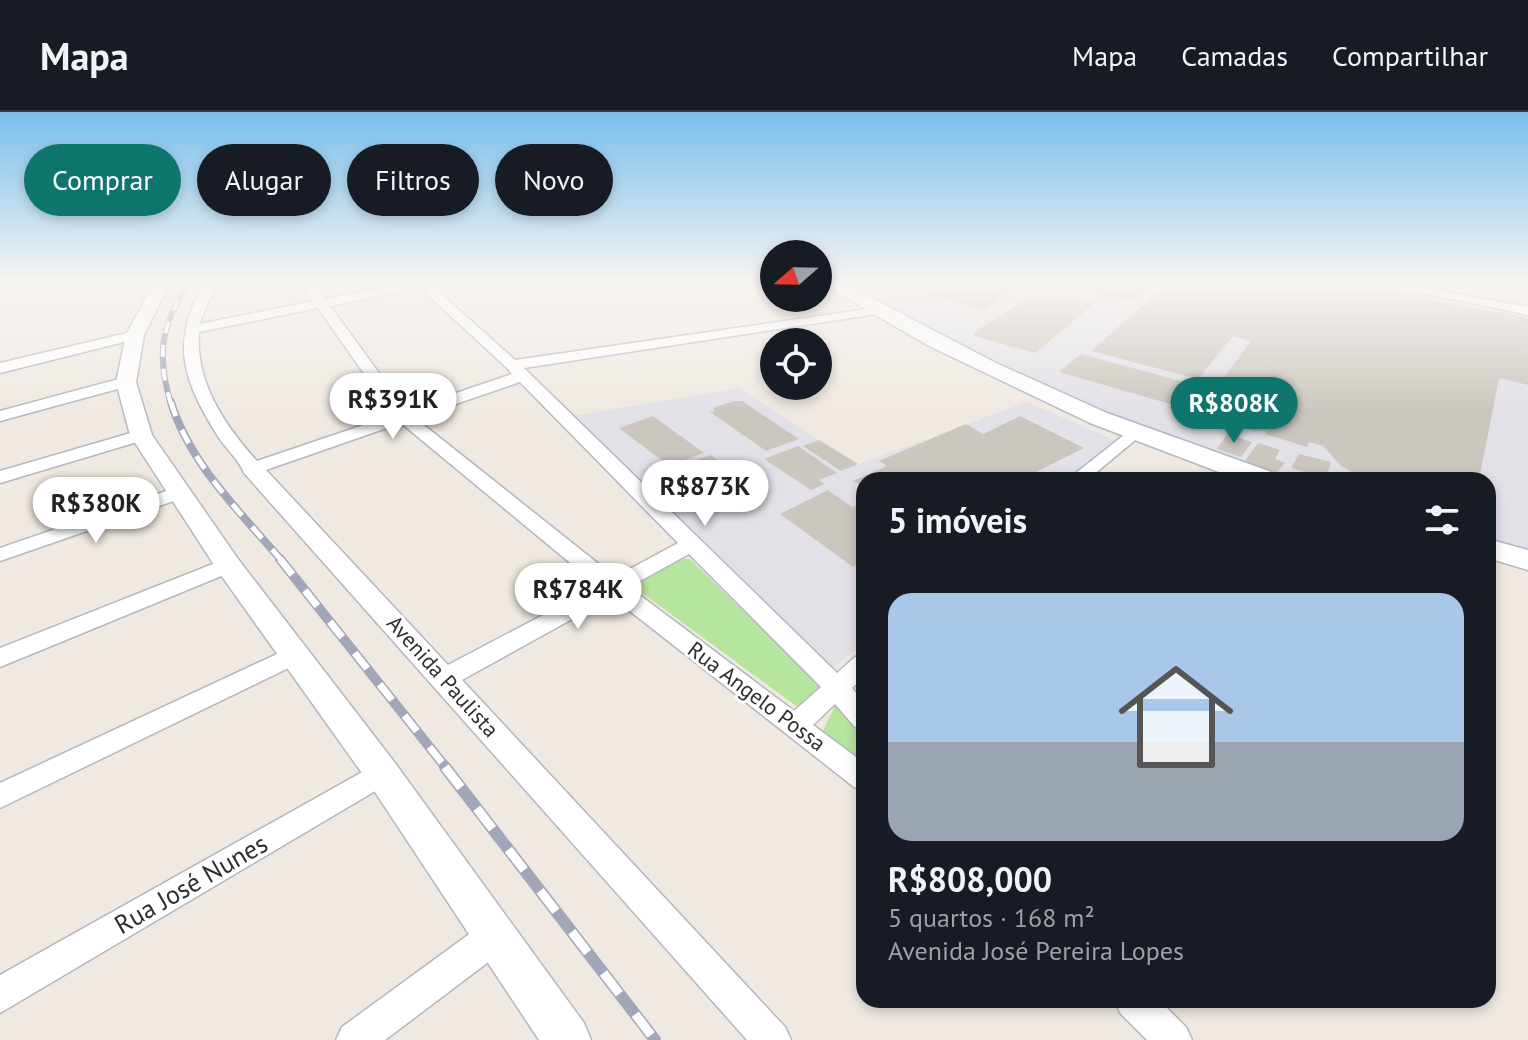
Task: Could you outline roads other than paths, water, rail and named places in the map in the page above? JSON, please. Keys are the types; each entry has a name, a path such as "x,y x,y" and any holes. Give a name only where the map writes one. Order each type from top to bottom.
{"main road":[{"path":"903,326 1130,435 1220,472"},
{"path":"1130,435 1243,472"},
{"path":"1496,550 1528,560"},
{"path":"1496,560 1528,570"}],"street":[{"path":"140,326 126,382 141,435 228,565 382,773 567,1040"},
{"path":"189,330 191,326"},
{"path":"189,330 208,326"},
{"name":"Rua Angelo Possa","path":"337,326 402,416 611,585 856,773"},
{"path":"469,326 517,370 836,687 856,711"},
{"path":"251,469 402,416 517,370 779,326"},
{"name":"Avenida Paulista","path":"189,330 202,395 251,469 445,678 772,1040"},
{"path":"0,368 135,335"},
{"path":"0,416 126,382"},
{"path":"0,477 141,435"},
{"path":"1086,472 1130,435"},
{"path":"0,555 178,493"},
{"path":"445,678 611,585 690,545"},
{"path":"0,658 228,565"},
{"path":"0,796 294,655"},
{"path":"795,725 856,670"},
{"name":"Rua José Nunes","path":"0,995 382,773"},
{"path":"355,1040 495,936"},
{"path":"1141,1008 1173,1040"}],"railway":[{"path":"167,326 163,355 171,404"},
{"path":"171,402 179,424 203,466 282,561"},
{"path":"280,559 447,769"},
{"path":"445,767 655,1040"}]}
